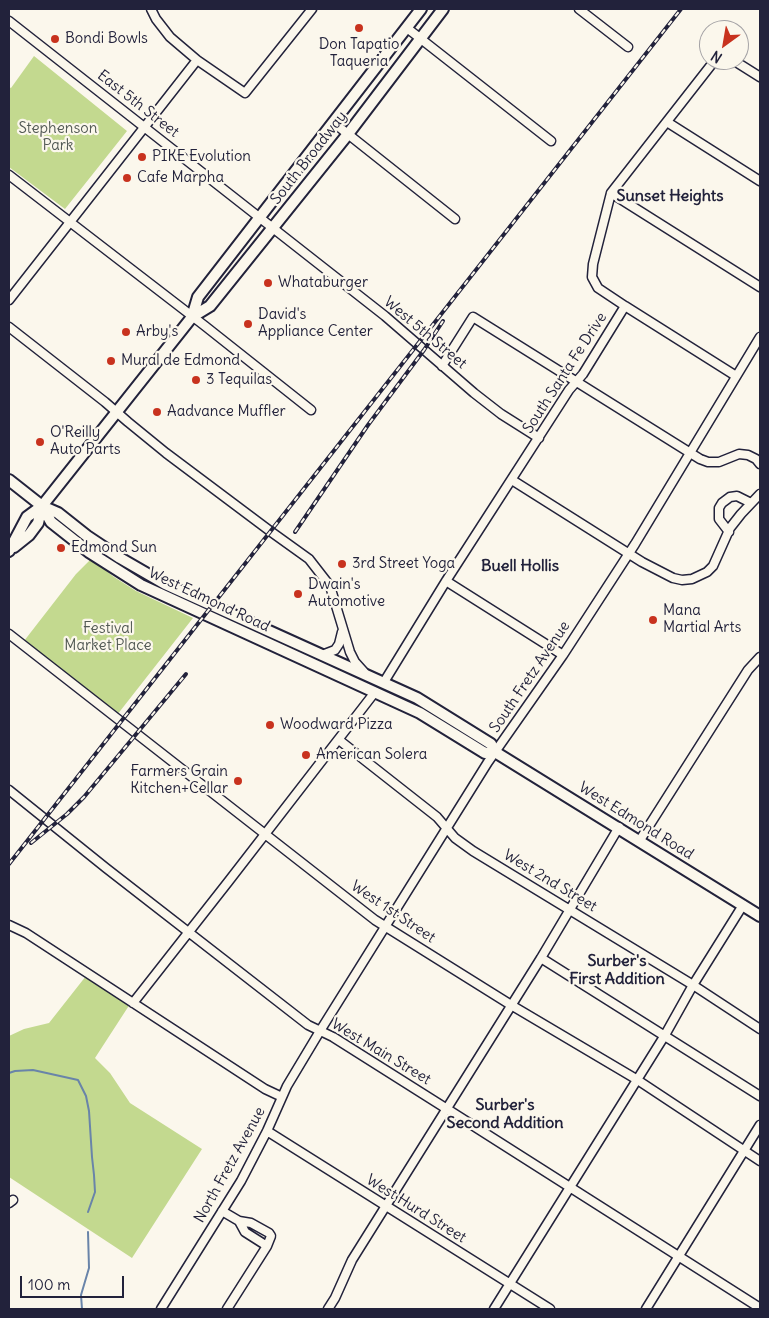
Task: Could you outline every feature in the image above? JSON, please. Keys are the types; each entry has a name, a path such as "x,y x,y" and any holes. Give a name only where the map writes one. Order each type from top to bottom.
{"main road":[{"name":"South Broadway","path":"192,317 198,297 421,9"},
{"name":"South Broadway","path":"9,550 27,517 42,506 192,317 210,306 348,134 443,9"},
{"path":"9,480 42,506"},
{"name":"West Edmond Road","path":"42,506 58,514 120,558 165,584 417,698 491,744 495,752 760,916"},
{"name":"West Edmond Road","path":"42,506 51,522 89,552 141,586 420,713 485,753 495,752"}],"street":[{"path":"151,9 170,37 197,60 246,94 312,9"},
{"path":"579,9 628,47"},
{"name":"East 5th Street","path":"9,21 273,228"},
{"path":"407,28 551,141"},
{"path":"9,300 197,60"},
{"name":"South Santa Fe Drive","path":"384,682 446,581 625,306 598,288 592,277 593,264 611,193 707,70"},
{"path":"749,70 760,77"},
{"path":"667,122 760,181"},
{"path":"334,123 455,219"},
{"path":"9,175 311,410"},
{"path":"611,193 760,286"},
{"name":"West 5th Street","path":"273,228 385,316 496,410 539,438"},
{"path":"625,306 736,376"},
{"path":"442,366 473,318 577,381 690,454 708,462 719,462 739,454 748,455 756,459 760,464"},
{"path":"9,327 173,458 309,559 330,586 342,628 355,662 370,676"},
{"name":"South Fretz Avenue","path":"320,1031 495,752 563,655 629,553 736,376 758,347 760,337"},
{"path":"512,480 629,553 673,578 682,580 692,579 707,572 713,566 729,532 741,514 760,494"},
{"path":"729,532 719,519 719,508 722,503 730,497 737,496 751,503"},
{"path":"446,581 563,655"},
{"path":"322,655 335,650 341,637 342,628"},
{"name":"West 1st Street","path":"9,634 375,920 511,1005 636,1079 760,1162"},
{"path":"640,840 748,670 760,657"},
{"path":"133,1003 375,692"},
{"name":"West 2nd Street","path":"339,740 437,816 455,838 473,851 693,985 760,1029"},
{"name":"West Main Street","path":"9,790 308,1025 333,1037 447,1108 760,1308"},
{"path":"328,1309 338,1292 352,1260 541,958 618,827"},
{"path":"494,1309 665,1035 693,985 743,905"},
{"path":"9,925 26,933 266,1089 282,1097"},
{"path":"541,958 760,1096"},
{"name":"North Fretz Avenue","path":"161,1309 241,1181 291,1079 320,1031"},
{"path":"646,1309 760,1126"},
{"name":"West Hurd Street","path":"267,1131 550,1309"},
{"path":"222,1211 239,1221 251,1223 269,1233 271,1239 228,1309"},
{"path":"239,1221 246,1232 267,1246"}],"green space":[{"name":"Stephenson Park","path":"34,56 127,131 65,209 9,167 9,87 11,88"},
{"name":"Festival Market Place","path":"91,559 136,591 193,618 117,715 24,641 76,574"},
{"path":"86,976 130,1004 95,1058 110,1073 130,1103 202,1149 132,1258 9,1177 9,1036 24,1029 49,1023"}],"waterway":[{"path":"9,1073 33,1070 78,1080 86,1096 89,1111 94,1175 95,1192 88,1212"},
{"path":"82,1309 81,1295 89,1268 88,1232"}],"railway":[{"path":"9,864 681,9"},
{"path":"295,532 368,425 424,350 443,321"},
{"path":"31,843 67,814 84,797 186,674"}],"place":[{"name":"Don Tapatio Taqueria","path":"359,28"},
{"name":"Bondi Bowls","path":"55,39"},
{"name":"PIKE Evolution","path":"142,157"},
{"name":"Cafe Marpha","path":"127,178"},
{"name":"Whataburger","path":"268,283"},
{"name":"David's Appliance Center","path":"248,324"},
{"name":"Arby's","path":"126,332"},
{"name":"Mural de Edmond","path":"111,361"},
{"name":"3 Tequilas","path":"196,380"},
{"name":"Aadvance Muffler","path":"157,412"},
{"name":"O'Reilly Auto Parts","path":"40,442"},
{"name":"Edmond Sun","path":"61,548"},
{"name":"3rd Street Yoga","path":"342,564"},
{"name":"Dwain's Automotive","path":"298,594"},
{"name":"Mana Martial Arts","path":"653,620"},
{"name":"Woodward Pizza","path":"270,725"},
{"name":"American Solera","path":"306,755"},
{"name":"Farmers Grain Kitchen+Cellar","path":"238,781"}],"district":[{"name":"Sunset Heights","path":"670,196"},
{"name":"Buell Hollis","path":"520,566"},
{"name":"Surber's First Addition","path":"617,970"},
{"name":"Surber's Second Addition","path":"505,1114"}]}
